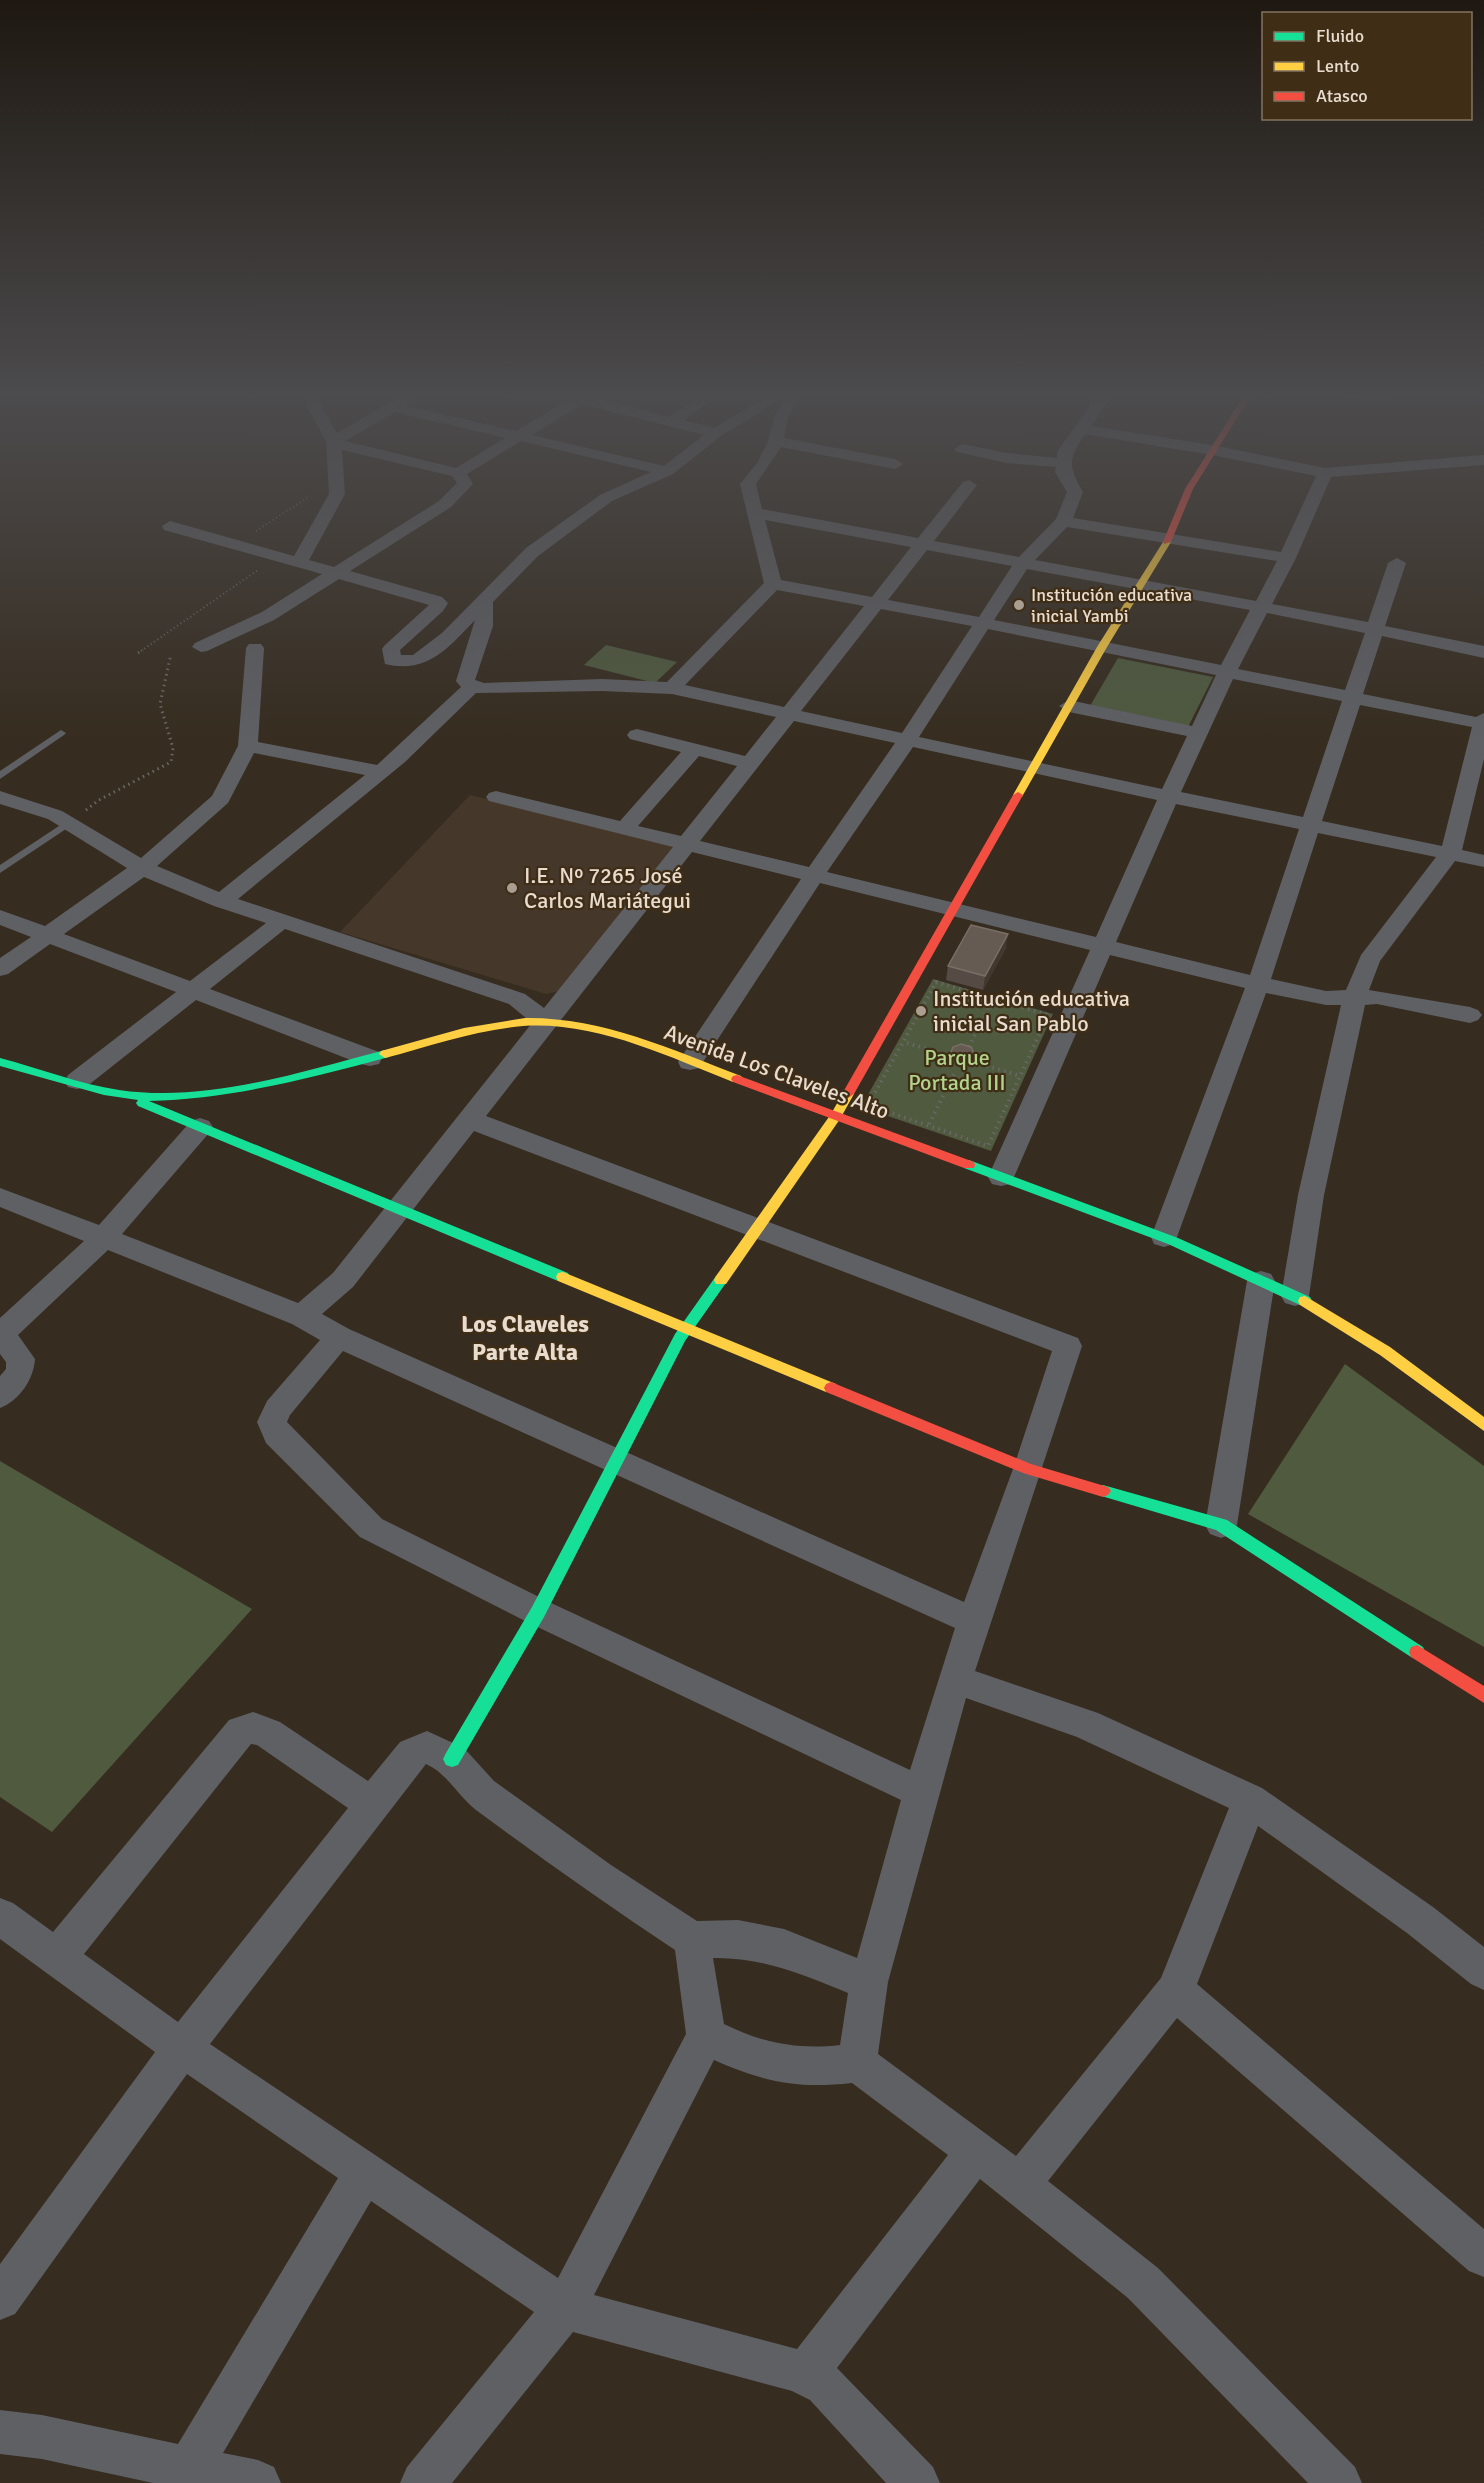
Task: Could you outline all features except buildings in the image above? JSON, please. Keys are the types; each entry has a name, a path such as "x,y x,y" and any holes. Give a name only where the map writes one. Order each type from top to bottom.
{"street":[{"path":"299,563 327,513"},
{"path":"201,647 268,616 431,513"},
{"path":"170,526 439,603 391,650 392,660 417,662 448,637 484,598 532,552 586,513"},
{"path":"773,584 756,513 1141,584 1484,652"},
{"path":"302,1316 343,1280 686,843 789,716 946,513"},
{"path":"690,1062 907,741 1023,562 1063,521 1066,513"},
{"path":"452,1759 538,1612 687,1328 836,1116 1102,647 1170,538 1179,513"},
{"path":"1001,1177 1169,796 1227,671 1287,558 1307,513"},
{"path":"1063,521 1287,558"},
{"path":"1164,1237 1258,984 1397,563"},
{"path":"773,584 984,623 1484,722 1477,783 1450,854 1369,960 1355,996 1311,1195 1295,1296"},
{"path":"672,688 773,584"},
{"path":"484,598 484,626 465,681 472,687 484,689 602,685 672,688 789,716 1484,861"},
{"path":"0,969 142,868 221,799 248,746 255,648"},
{"path":"222,901 381,772 472,687"},
{"path":"1069,706 1199,733"},
{"path":"638,735 751,763"},
{"path":"248,746 381,772"},
{"path":"625,828 694,749"},
{"path":"0,797 55,814 142,868 222,901 517,999 546,1022"},
{"path":"496,797 686,843 813,877 1258,984 1326,998 1377,997 1470,1015"},
{"path":"0,917 370,1058"},
{"path":"77,1081 282,921"},
{"name":"Avenida Los Claveles Alto","path":"0,1062 121,1094 182,1096 273,1082 498,1025 546,1022 587,1028 690,1062 1164,1237 1295,1296 1385,1351 1484,1425"},
{"path":"121,1094 1028,1469 1221,1525 1484,1695"},
{"path":"468,1119 756,1230 1068,1346 1028,1469 973,1621 921,1792 869,1982 857,2063"},
{"path":"0,1396 20,1372 21,1359 1,1334 103,1239 200,1127"},
{"path":"0,1197 302,1316 339,1337 973,1621"},
{"path":"1221,1525 1261,1281"},
{"path":"339,1337 277,1409 272,1422 277,1434 371,1528 538,1612 921,1792"},
{"path":"955,1679 1086,1724 1250,1800 1420,1920 1484,1971"},
{"path":"57,1957 241,1731 253,1728 268,1733 372,1804"},
{"path":"0,2299 182,2048 412,1753 427,1747 452,1759 482,1792 598,1878 692,1940 738,1939 784,1948 869,1982"},
{"path":"1020,2184 1175,1991 1250,1800"},
{"path":"5,1928 57,1957 182,2048 565,2308 767,2364 788,2366 806,2373 825,2385 917,2483"},
{"path":"423,2483 565,2308 706,2036 692,1940"},
{"path":"1175,1991 1484,2256"},
{"path":"706,2036 742,2054 777,2066 816,2068 857,2063 1020,2184 1143,2283 1339,2483"},
{"path":"806,2373 976,2151"},
{"path":"189,2468 365,2172"},
{"path":"0,2432 42,2438 258,2483"}],"lane":[{"path":"0,776 61,733"},
{"path":"0,870 68,823"}],"path":[{"path":"234,545 284,513"},
{"path":"138,653 278,557"},
{"path":"68,823 99,800 171,762 173,748 160,704 171,654"},
{"path":"936,982 1048,1015 988,1146 868,1105 902,1042 936,982"},
{"path":"969,1047 993,998"},
{"path":"902,1042 941,1053"},
{"path":"981,1064 1020,1076"},
{"path":"928,1126 956,1071"}],"shaded area":[{"name":"I.E. Nº 7265 José Carlos Mariátegui","path":"470,795 677,844 560,991 546,994 340,932"}],"green space":[{"path":"606,645 677,662 655,683 584,665"},
{"path":"1118,658 1213,677 1188,727 1090,706"},
{"name":"Parque Portada III","path":"933,979 1053,1014 991,1151 861,1107"},
{"path":"1345,1364 1484,1466 1484,1647 1248,1514"},
{"path":"0,1461 252,1609 52,1832 0,1797"}],"traffic: fast":[{"path":"0,1062 104,1091 149,1097 217,1093 288,1079 385,1054"},
{"path":"142,1103 563,1277"},
{"path":"969,1165 1173,1241 1305,1301"},
{"path":"452,1759 538,1612 680,1338 721,1280"},
{"path":"1103,1491 1221,1525 1417,1652"}],"traffic: slow":[{"path":"1018,795 1102,647 1167,542"},
{"path":"385,1054 484,1028 525,1022 545,1022 568,1024 618,1035 737,1079"},
{"path":"721,1280 836,1116 848,1094"},
{"path":"563,1277 831,1388"},
{"path":"1305,1301 1385,1351 1484,1425"}],"traffic: jam":[{"path":"1167,542 1179,513"},
{"path":"848,1094 1018,795"},
{"path":"737,1079 969,1165"},
{"path":"831,1388 1028,1469 1103,1491"},
{"path":"1417,1652 1484,1695"}],"place":[{"name":"Institución educativa inicial Yambi","path":"1019,605"},
{"name":"I.E. Nº 7265 José Carlos Mariátegui","path":"512,888"},
{"name":"Institución educativa inicial San Pablo","path":"921,1011"}],"district":[{"name":"Los Claveles Parte Alta","path":"525,1338"}]}
